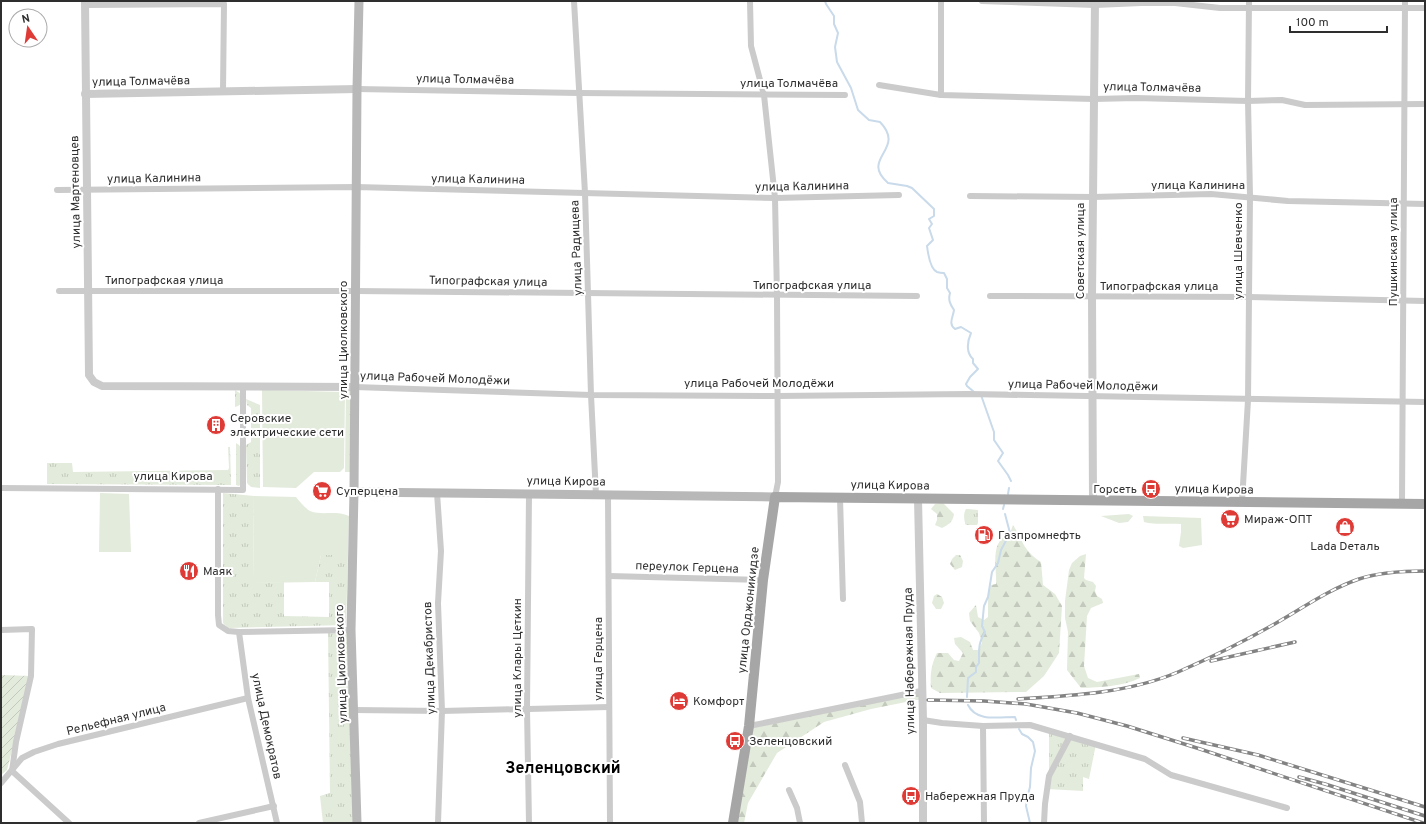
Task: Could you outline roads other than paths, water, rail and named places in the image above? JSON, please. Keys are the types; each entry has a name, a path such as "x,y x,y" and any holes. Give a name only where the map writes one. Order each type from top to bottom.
{"main road":[{"name":"улица Циолковского","path":"357,823 351,630 354,492 359,1"},
{"name":"улица Кирова","path":"354,492 1425,504"},
{"name":"улица Орджоникидзе","path":"733,823 748,726 764,580 775,497"}],"street":[{"name":"улица Радищева","path":"574,1 585,193 591,395 596,495"},
{"path":"750,1 751,46 764,95 775,198 778,396 778,482 775,497"},
{"path":"941,95 942,1"},
{"path":"982,1 1175,3 1220,8 1249,4 1425,8"},
{"name":"Пушкинская улица","path":"1402,504 1405,1"},
{"path":"85,3 224,4 223,91"},
{"name":"улица Мартеновцев","path":"85,3 89,375 94,382"},
{"name":"Советская улица","path":"1093,500 1092,296 1095,3"},
{"name":"улица Шевченко","path":"1242,502 1248,400 1250,196 1248,101 1249,4"},
{"name":"улица Толмачёва","path":"879,85 941,95 1094,99 1136,98 1248,101 1282,100 1305,105 1425,104"},
{"name":"улица Толмачёва","path":"86,94 357,89 579,93 845,95"},
{"name":"улица Калинина","path":"57,190 356,187 775,198 899,195"},
{"name":"улица Калинина","path":"970,196 1093,197 1211,194 1250,196 1288,201 1425,204"},
{"name":"Типографская улица","path":"59,291 355,291 777,296 917,296"},
{"name":"Типографская улица","path":"990,296 1249,297 1425,301"},
{"name":"улица Рабочей Молодёжи","path":"94,382 102,386 355,387 591,395 778,396 968,394 1425,402"},
{"name":"улица Кирова","path":"1,488 243,490 243,387"},
{"path":"218,489 219,625 228,631 239,632 351,630"},
{"name":"улица Декабристов","path":"437,493 441,551 438,603 442,710 438,823"},
{"name":"улица Клары Цеткин","path":"528,823 527,708 529,494"},
{"name":"улица Герцена","path":"608,495 610,823"},
{"path":"840,498 843,599"},
{"name":"улица Набережная Пруда","path":"918,498 923,720 923,823"},
{"name":"переулок Герцена","path":"609,576 764,580"},
{"path":"1,630 32,629 31,676 16,742 12,771 69,823"},
{"name":"улица Демократов","path":"239,632 248,698 277,823"},
{"path":"748,726 922,691"},
{"name":"Рельефная улица","path":"1,783 22,758 34,752 58,744 248,698"},
{"path":"354,710 609,707"},
{"path":"923,720 983,726 1030,725 1145,759 1171,775 1287,808"},
{"path":"983,726 984,823"},
{"path":"1044,823 1049,776 1070,736"},
{"path":"845,765 860,802 862,823"},
{"path":"789,790 797,808 800,823"},
{"path":"199,823 274,806"}],"waterway":[{"path":"825,1 834,16 834,24 838,33 835,47 837,62 851,88 858,110 869,120 880,122 887,132 889,140 878,167 880,174 888,183 912,188 934,209 934,216 929,219 932,224 929,228 933,240 927,246 929,257 933,268 938,272 944,273 947,279 947,288 950,293 949,298 951,306 954,310 951,323 953,327 955,329 961,327 971,333 968,351 973,359 973,363 978,369 970,377 966,384 974,392"},
{"path":"981,395 994,432 994,440 1003,453 998,461 1011,481"},
{"path":"1008,494 1009,488"},
{"path":"1003,509 1004,505"},
{"path":"967,697 968,678 976,672 976,667 979,663 979,647 985,632 982,626 984,606 988,597 992,572 998,563 1001,550 1010,533 1005,514"},
{"path":"968,705 976,714 982,716 995,718 1015,717 1016,720"},
{"path":"1019,729 1022,734 1033,742 1035,751 1031,768 1030,787 1026,806 1030,823"}],"railway":[{"path":"1018,699 1079,695 1140,685 1178,672 1214,656 1271,626 1325,594 1359,579 1383,573 1425,571"},
{"path":"1211,661 1295,642"},
{"path":"928,700 984,701 1026,704 1077,713 1127,726 1200,749 1423,823"},
{"path":"1183,738 1258,755 1425,807"},
{"path":"1299,777 1425,816"}],"place":[{"name":"Серовские электрические сети","path":"216,425"},
{"name":"Горсеть","path":"1151,489"},
{"name":"Суперцена","path":"322,491"},
{"name":"Мираж-ОПТ","path":"1230,519"},
{"name":"Lada Dеталь","path":"1345,527"},
{"name":"Газпромнефть","path":"984,535"},
{"name":"Маяк","path":"189,571"},
{"name":"Комфорт","path":"679,701"},
{"name":"Зеленцовский","path":"735,741"},
{"name":"Набережная Пруда","path":"911,796"}],"district":[{"name":"Зеленцовский","path":"563,767"}]}
